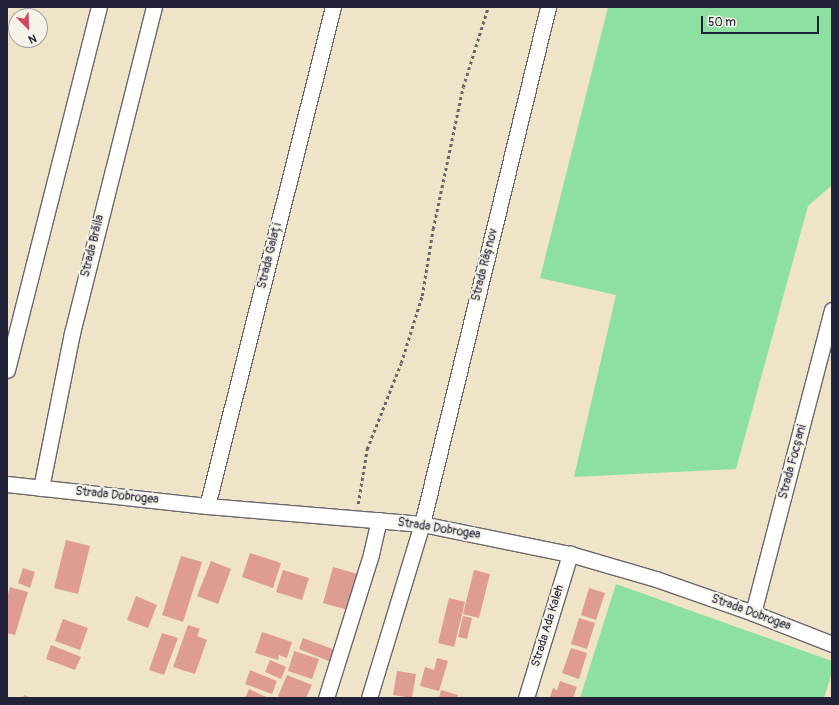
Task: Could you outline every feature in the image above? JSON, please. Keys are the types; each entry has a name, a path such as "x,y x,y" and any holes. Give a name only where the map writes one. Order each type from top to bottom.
{"street":[{"path":"7,370 100,7"},
{"name":"Strada Brăila","path":"41,488 72,333 154,7"},
{"name":"Strada Galați","path":"207,506 334,7"},
{"name":"Strada Râșnov","path":"369,698 422,524 548,7"},
{"name":"Strada Focșani","path":"753,613 832,310"},
{"name":"Strada Dobrogea","path":"7,484 207,506 422,524 570,554 656,579 753,613 832,644"},
{"path":"326,698 371,554 380,520"},
{"name":"Strada Ada Kaleh","path":"526,698 570,554"}],"path":[{"path":"356,519 366,449 400,363 422,296 433,229 462,87 488,7"}],"green space":[{"path":"608,7 832,7 832,185 808,206 736,469 574,477 616,295 540,278"},
{"path":"616,584 832,661 832,672 824,698 580,698"}],"building":[{"path":"66,540 90,546 78,594 54,588"},
{"path":"250,553 281,563 273,588 242,577"},
{"path":"181,556 202,562 183,622 162,615"},
{"path":"211,561 231,569 218,604 197,596"},
{"path":"333,567 358,574 348,610 323,603"},
{"path":"23,568 35,572 30,588 18,583"},
{"path":"283,570 309,578 302,600 276,592"},
{"path":"474,570 490,574 479,618 463,614"},
{"path":"10,587 28,592 15,635 7,633 7,598"},
{"path":"589,588 605,593 596,620 581,615"},
{"path":"136,596 157,605 148,628 127,620"},
{"path":"449,598 465,602 454,647 438,643"},
{"path":"463,616 472,618 467,639 458,637"},
{"path":"579,618 595,623 587,649 571,644"},
{"path":"63,619 88,628 80,650 55,641"},
{"path":"188,625 200,629 197,636 207,640 195,674 173,667"},
{"path":"262,632 292,642 287,658 279,655 278,660 255,653"},
{"path":"162,633 178,638 164,675 149,670"},
{"path":"303,638 335,650 331,662 299,649"},
{"path":"51,645 81,657 75,670 46,659"},
{"path":"571,648 587,653 579,679 562,673"},
{"path":"294,651 319,659 312,679 288,671"},
{"path":"437,658 448,661 439,691 420,686 425,667 434,670"},
{"path":"270,660 286,667 281,679 265,672"},
{"path":"250,670 277,681 272,694 245,684"},
{"path":"397,671 416,674 412,698 393,695"},
{"path":"287,675 312,685 306,698 282,698 278,696"},
{"path":"560,681 577,687 573,698 550,697 553,688 557,690"},
{"path":"249,689 268,698 245,698"},
{"path":"441,690 458,695 457,698 439,698"},
{"path":"24,695 32,698 23,698"}]}
